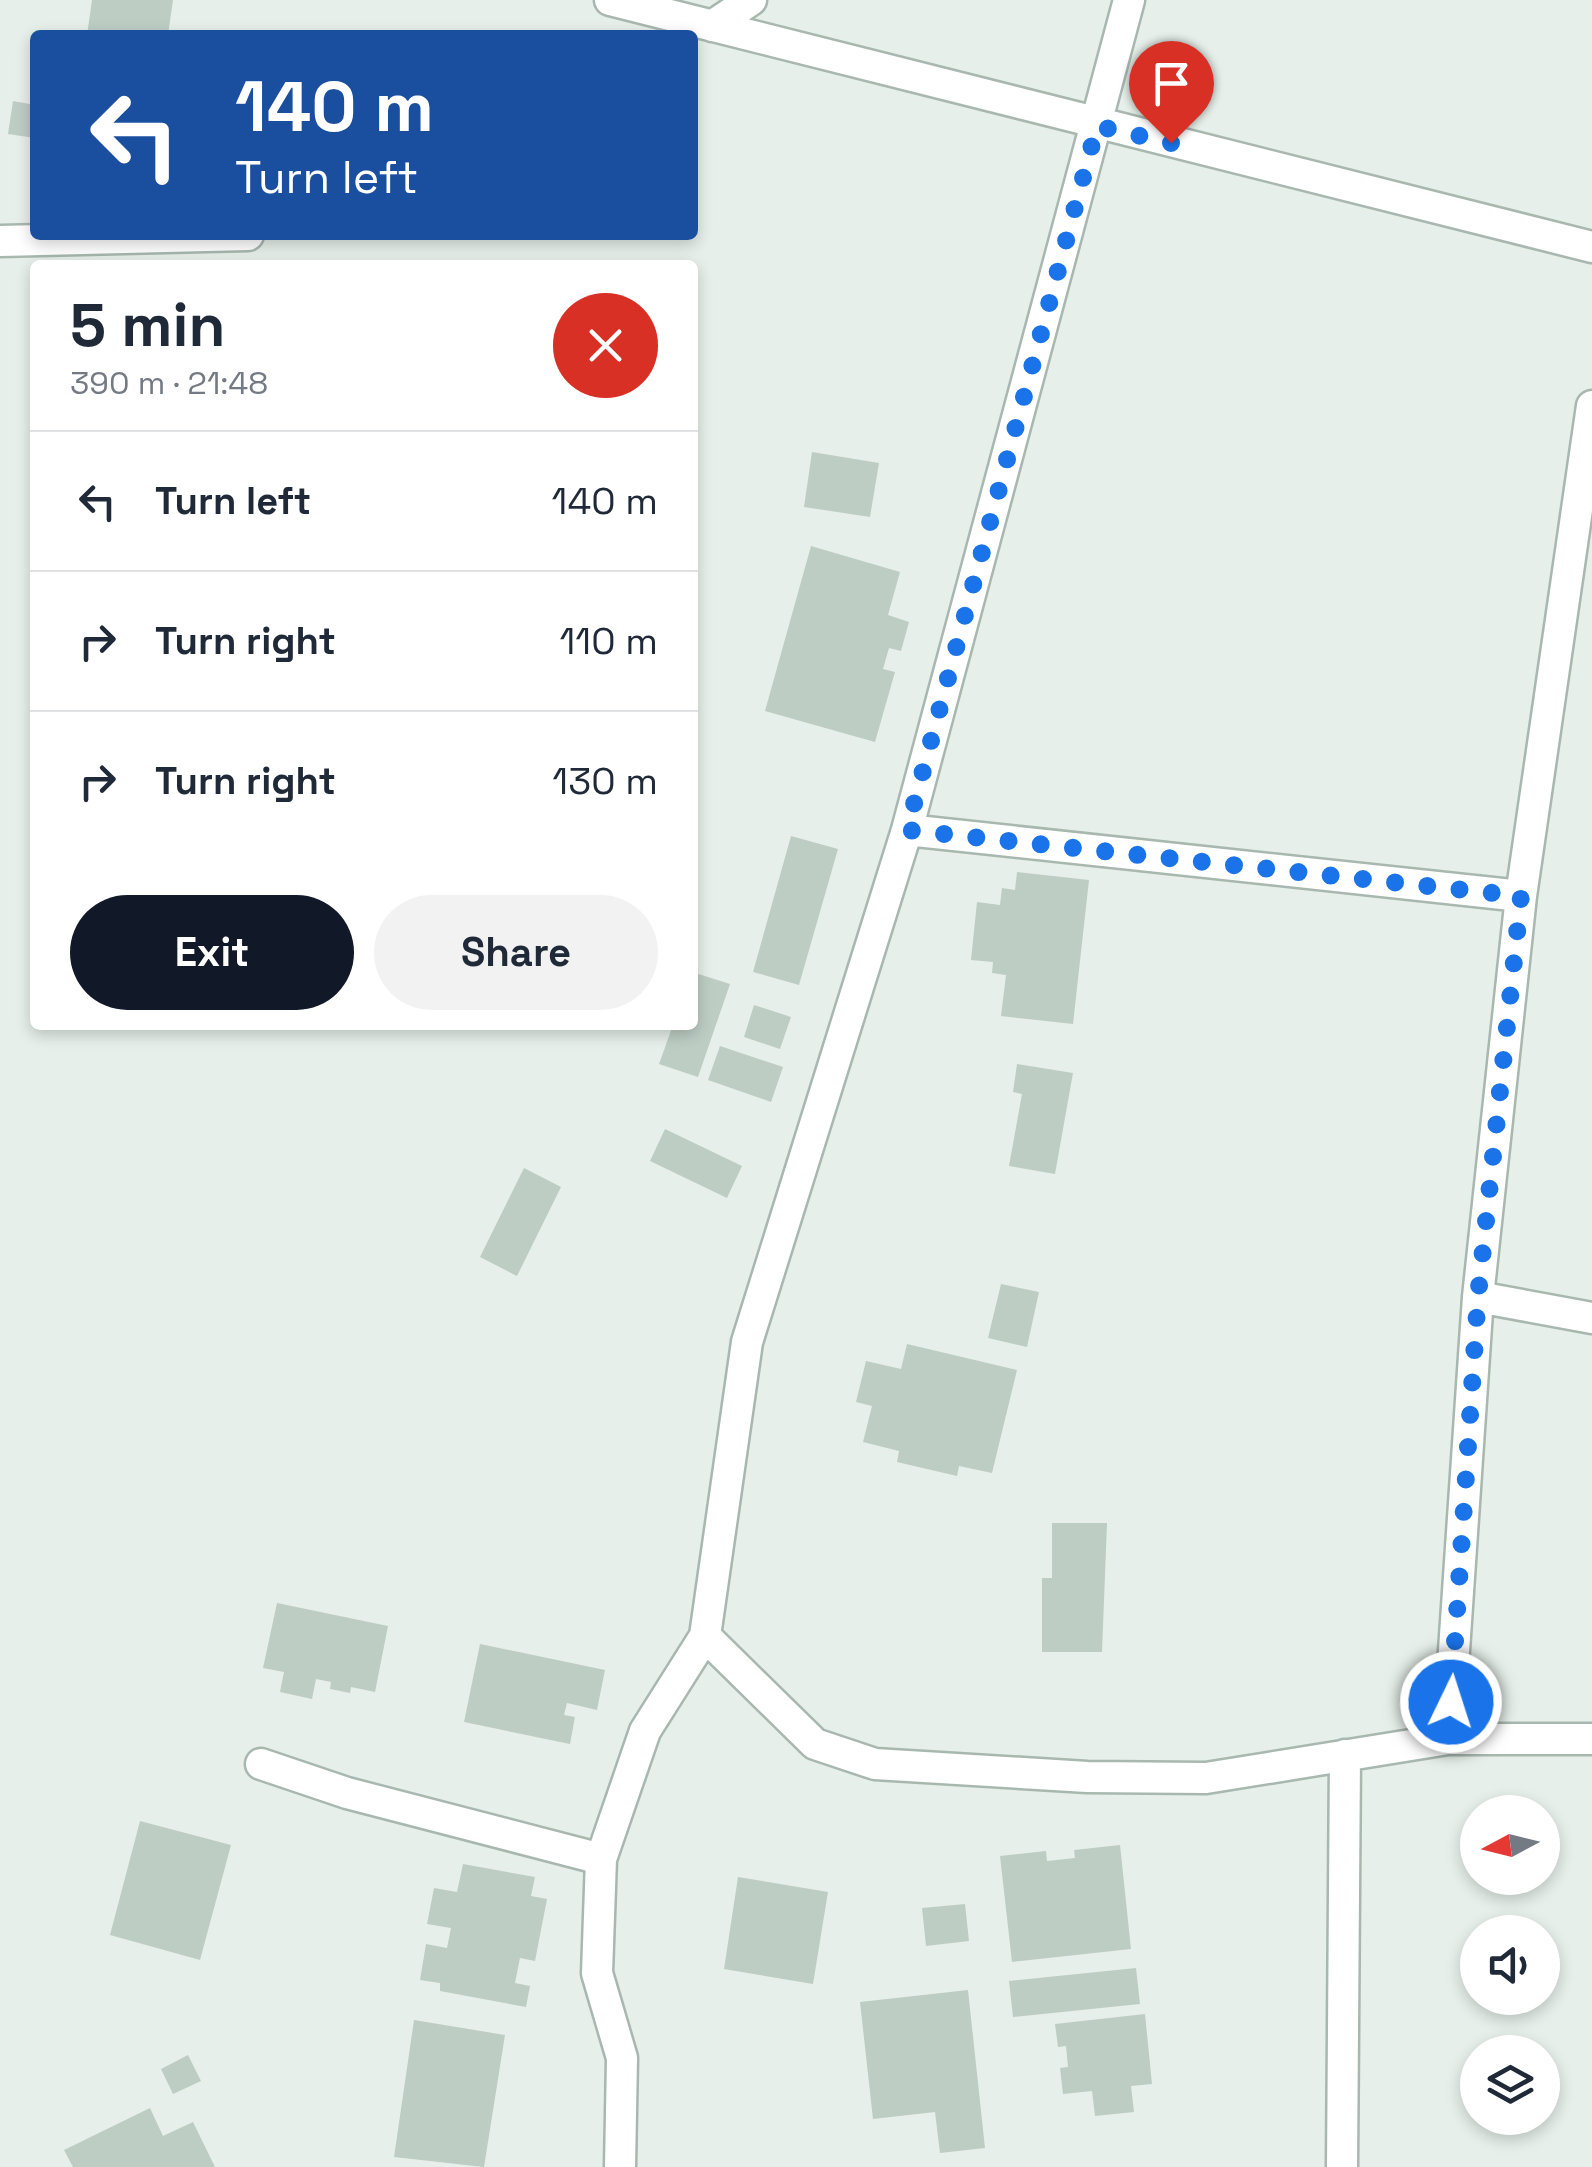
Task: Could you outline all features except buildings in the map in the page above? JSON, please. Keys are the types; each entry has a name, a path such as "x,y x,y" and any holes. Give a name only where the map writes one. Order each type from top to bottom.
{"street":[{"path":"610,0 1592,248"},
{"path":"712,26 751,0"},
{"path":"620,2167 622,2058 596,1973 601,1860 646,1731 706,1636 746,1342 907,830 1129,0"},
{"path":"0,241 41,240"},
{"path":"1448,1739 1478,1296 1521,896 1592,406"},
{"path":"907,830 1521,896"},
{"path":"1478,1296 1592,1318"},
{"path":"706,1636 815,1744 875,1764 1206,1778 1448,1739 1592,1739"},
{"path":"1342,2167 1345,1755"},
{"path":"261,1764 347,1794 601,1860"}],"route":[{"path":"1171,143 1097,126 907,830 1521,896 1478,1296 1451,1702"}]}
